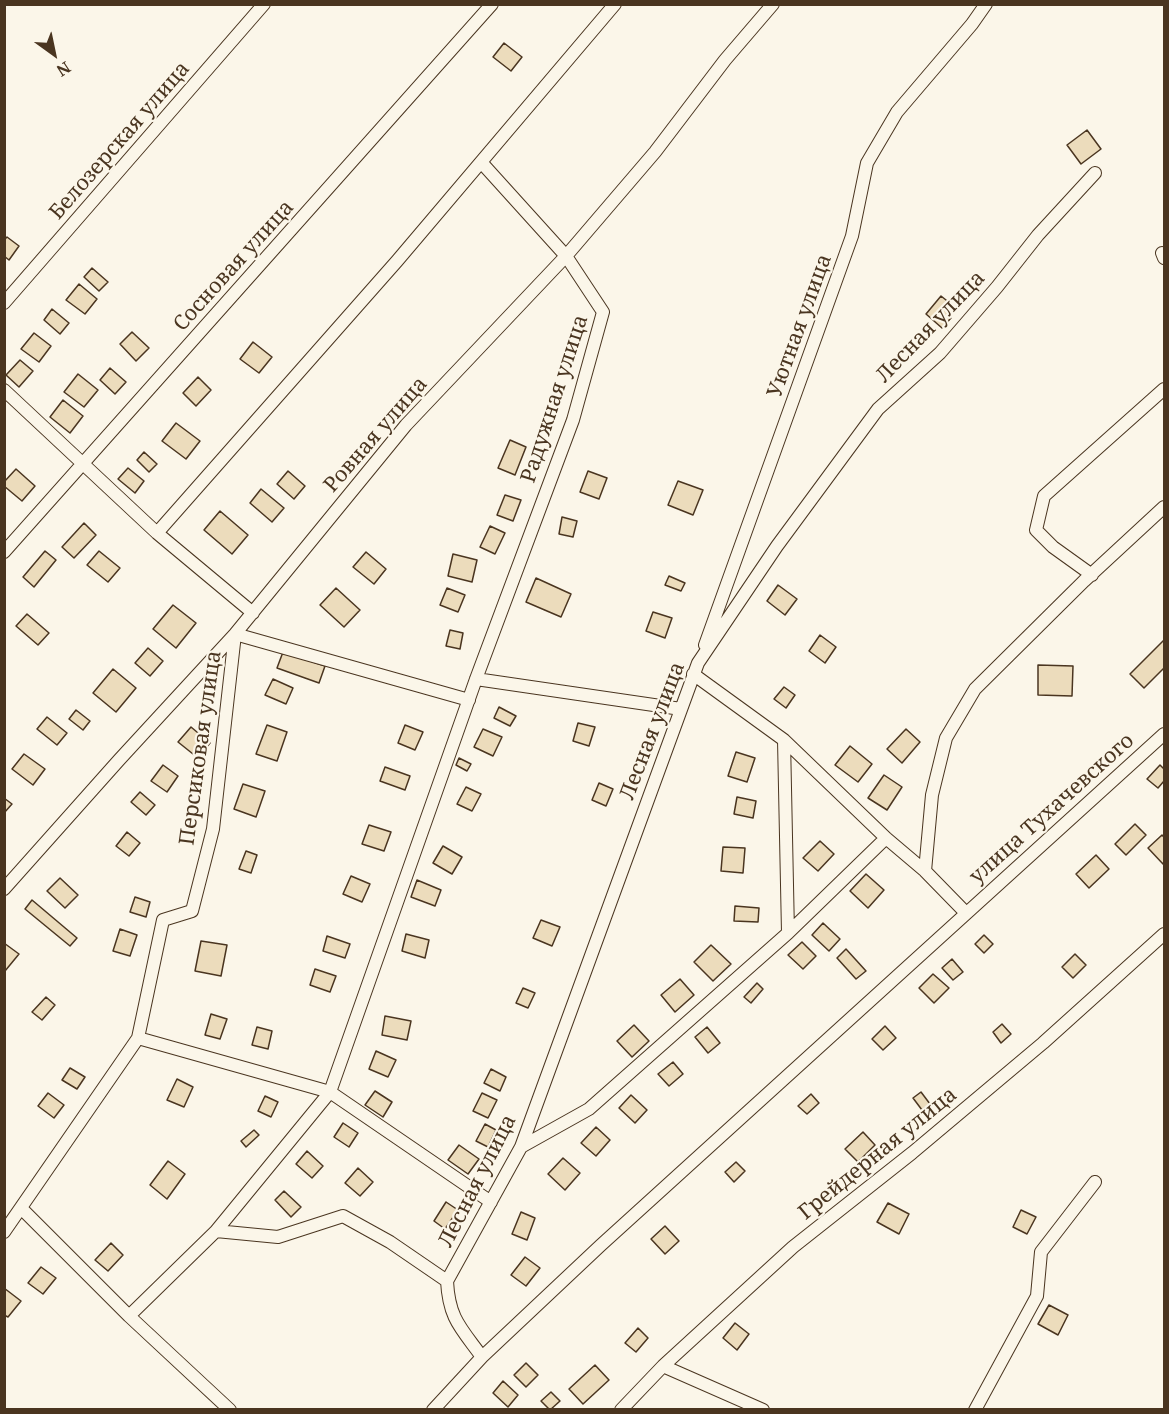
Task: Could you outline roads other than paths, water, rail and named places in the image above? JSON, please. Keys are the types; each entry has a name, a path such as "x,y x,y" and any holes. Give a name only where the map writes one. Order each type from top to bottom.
{"street":[{"name":"Белозерская улица","path":"4,303 264,4"},
{"name":"Сосновая улица","path":"4,552 492,4"},
{"path":"157,533 397,261 615,4"},
{"name":"Ровная улица","path":"4,889 235,634 406,425 566,256 655,152 725,60 773,4"},
{"name":"Уютная улица","path":"696,669 852,236 867,164 897,112 972,24 986,4"},
{"name":"Радужная улица","path":"476,679 573,420 603,312 566,256 481,162"},
{"name":"Лесная улица","path":"482,1357 454,1318 448,1299 447,1281 522,1147 696,669 777,546 878,409 939,353 997,287 1038,235 1095,173"},
{"path":"1092,574 1053,547 1036,530 1044,496 1164,389"},
{"path":"4,390 157,533 253,613"},
{"path":"925,871 932,795 946,738 975,689 1164,507"},
{"path":"235,634 469,700"},
{"name":"Персиковая улица","path":"4,1232 138,1038 163,920 192,910 213,829 235,634"},
{"path":"433,1410 482,1357 601,1245 966,914 925,871 886,838 784,740 696,669"},
{"path":"129,1316 216,1231 330,1092 476,679 681,709"},
{"name":"улица Тухачевского","path":"966,914 1164,734"},
{"path":"784,740 788,933"},
{"path":"522,1147 589,1109 788,933 886,838"},
{"name":"Грейдерная улица","path":"621,1410 663,1366 793,1247 912,1153 1043,1043 1164,934"},
{"path":"138,1038 330,1092 491,1202"},
{"path":"975,1410 1037,1296 1041,1252 1095,1182"},
{"path":"21,1208 129,1316 230,1410"},
{"path":"216,1231 278,1237 343,1216 390,1242 447,1281"},
{"path":"663,1366 763,1410"}]}
